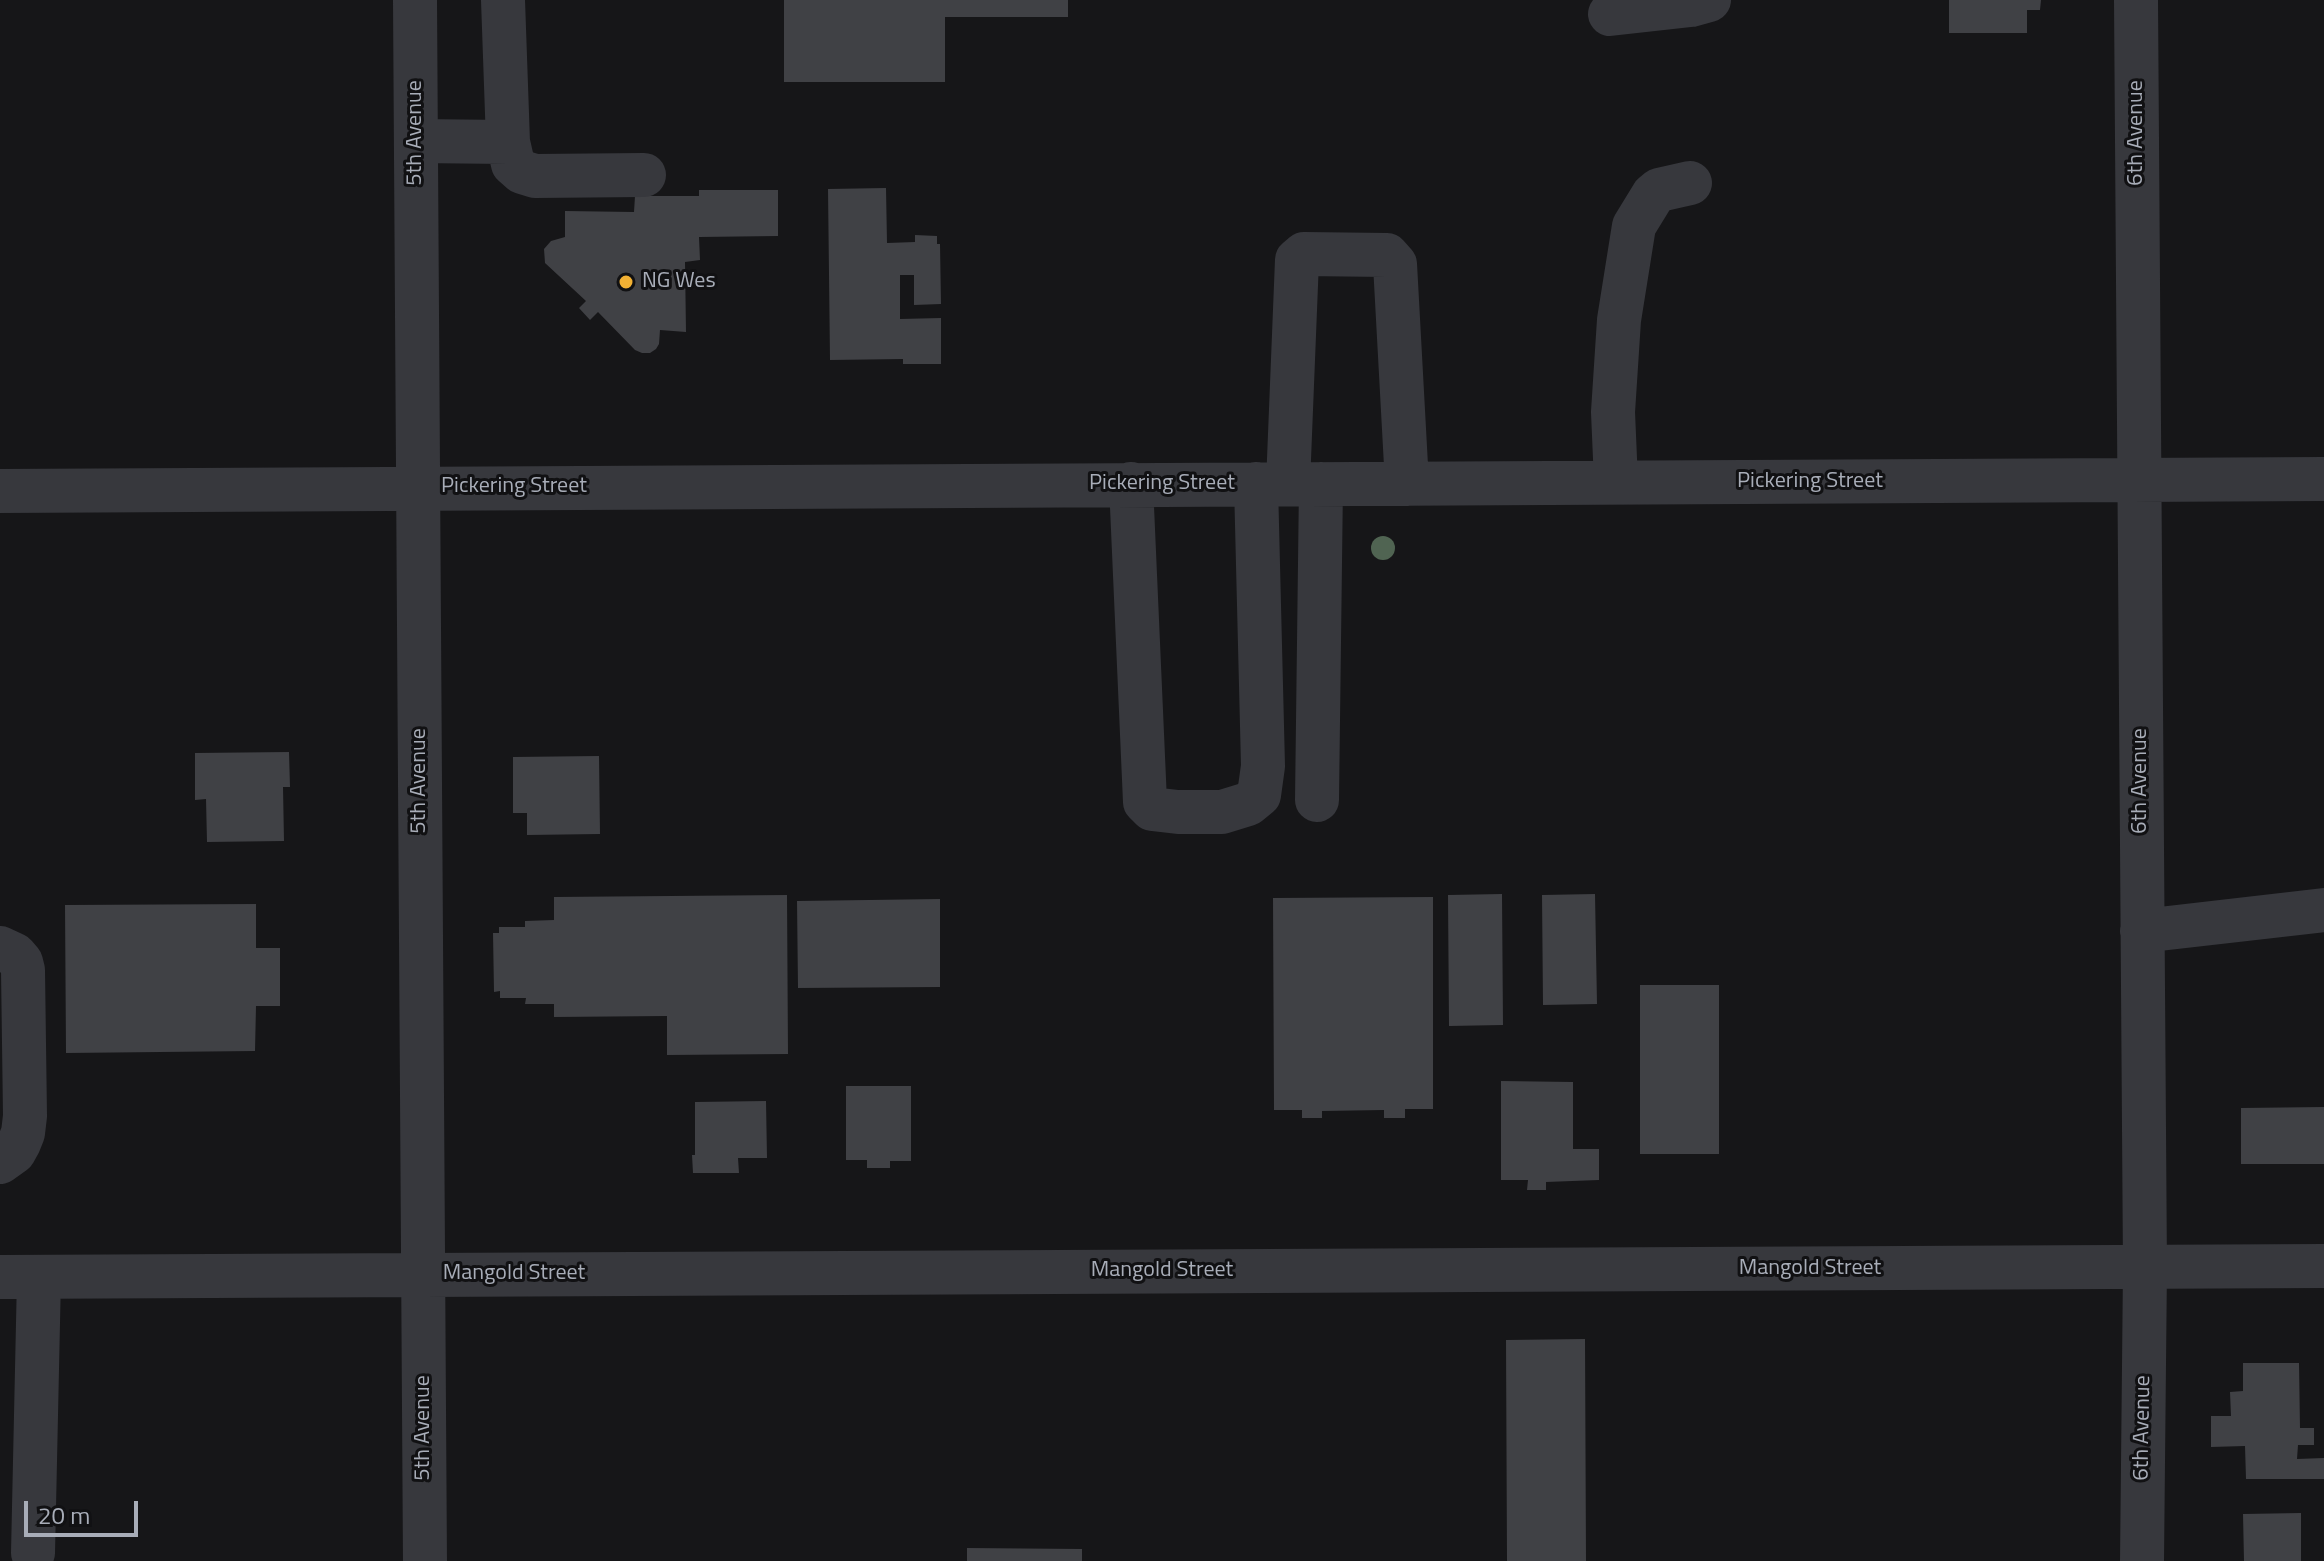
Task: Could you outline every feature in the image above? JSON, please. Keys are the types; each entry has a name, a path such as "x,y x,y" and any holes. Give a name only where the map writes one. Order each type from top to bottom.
{"street":[{"name":"5th Avenue","path":"415,0 425,1561"},
{"path":"503,0 508,142 513,164 522,172 535,176 644,175"},
{"path":"1610,14 1691,5 1709,0"},
{"name":"6th Avenue","path":"2136,0 2145,1267 2142,1561"},
{"path":"416,141 508,142"},
{"path":"1616,482 1613,412 1619,320 1634,226 1659,190 1690,183"},
{"path":"1131,484 1145,802 1152,809 1222,812 1248,804 1259,795 1289,484 1297,260 1304,254 1387,255 1395,264 1407,484"},
{"name":"Pickering Street","path":"0,491 2324,479"},
{"path":"1289,484 1317,800"},
{"path":"2142,931 2324,910"},
{"path":"0,948 15,955 23,970 25,1116 19,1143 14,1152 0,1162"},
{"name":"Mangold Street","path":"20,1277 2324,1266"},
{"path":"20,1277 33,1553"}],"building":[{"path":"784,0 1068,0 1068,17 945,17 945,82 784,82"},
{"path":"1949,0 2041,0 2040,10 2027,10 2027,33 1949,33"},
{"path":"886,188 887,243 915,242 915,235 937,236 937,244 940,244 941,304 914,305 914,275 900,275 900,319 941,318 941,364 903,364 903,359 830,360 828,189"},
{"name":"NG Wes","path":"699,190 778,190 778,236 699,237 700,260 685,262 686,332 660,330 656,349 642,353 635,350 598,312 590,320 579,308 586,301 545,263 544,249 551,241 565,237 565,211 634,212 635,196 699,196"},
{"path":"289,752 290,787 283,787 284,841 207,842 206,799 195,800 195,753"},
{"path":"599,756 600,834 527,835 527,813 513,813 513,757"},
{"path":"1502,894 1503,1025 1449,1026 1448,895"},
{"path":"1595,894 1597,1004 1543,1005 1542,895"},
{"path":"787,895 788,1054 667,1055 667,1016 554,1017 554,1004 525,1004 526,998 500,998 500,991 494,992 493,933 499,933 499,927 525,927 525,921 554,920 554,897"},
{"path":"1433,897 1433,1109 1405,1109 1405,1118 1384,1118 1384,1110 1322,1111 1322,1118 1302,1118 1302,1110 1274,1110 1273,898"},
{"path":"940,899 940,987 798,988 797,901"},
{"path":"256,904 256,948 280,948 280,1006 256,1006 255,1051 66,1053 65,905"},
{"path":"1640,985 1719,985 1719,1154 1640,1154"},
{"path":"1501,1081 1573,1082 1573,1149 1599,1149 1599,1180 1546,1182 1546,1190 1527,1190 1528,1180 1501,1180"},
{"path":"846,1086 911,1086 911,1161 890,1161 890,1168 867,1168 867,1160 846,1160"},
{"path":"766,1101 767,1158 738,1158 739,1173 693,1173 695,1102"},
{"path":"2324,1107 2324,1164 2241,1164 2241,1108"},
{"path":"1585,1339 1586,1561 1507,1561 1506,1340"},
{"path":"2243,1363 2299,1363 2300,1428 2314,1428 2314,1445 2298,1445 2297,1459 2324,1458 2324,1479 2246,1479 2245,1446 2211,1447 2211,1416 2231,1416 2230,1392 2243,1391"},
{"path":"2301,1513 2301,1561 2244,1561 2243,1514"},
{"path":"967,1548 1082,1549 1082,1561 967,1561"}],"place":[{"name":"NG Wes","path":"626,282"}]}
